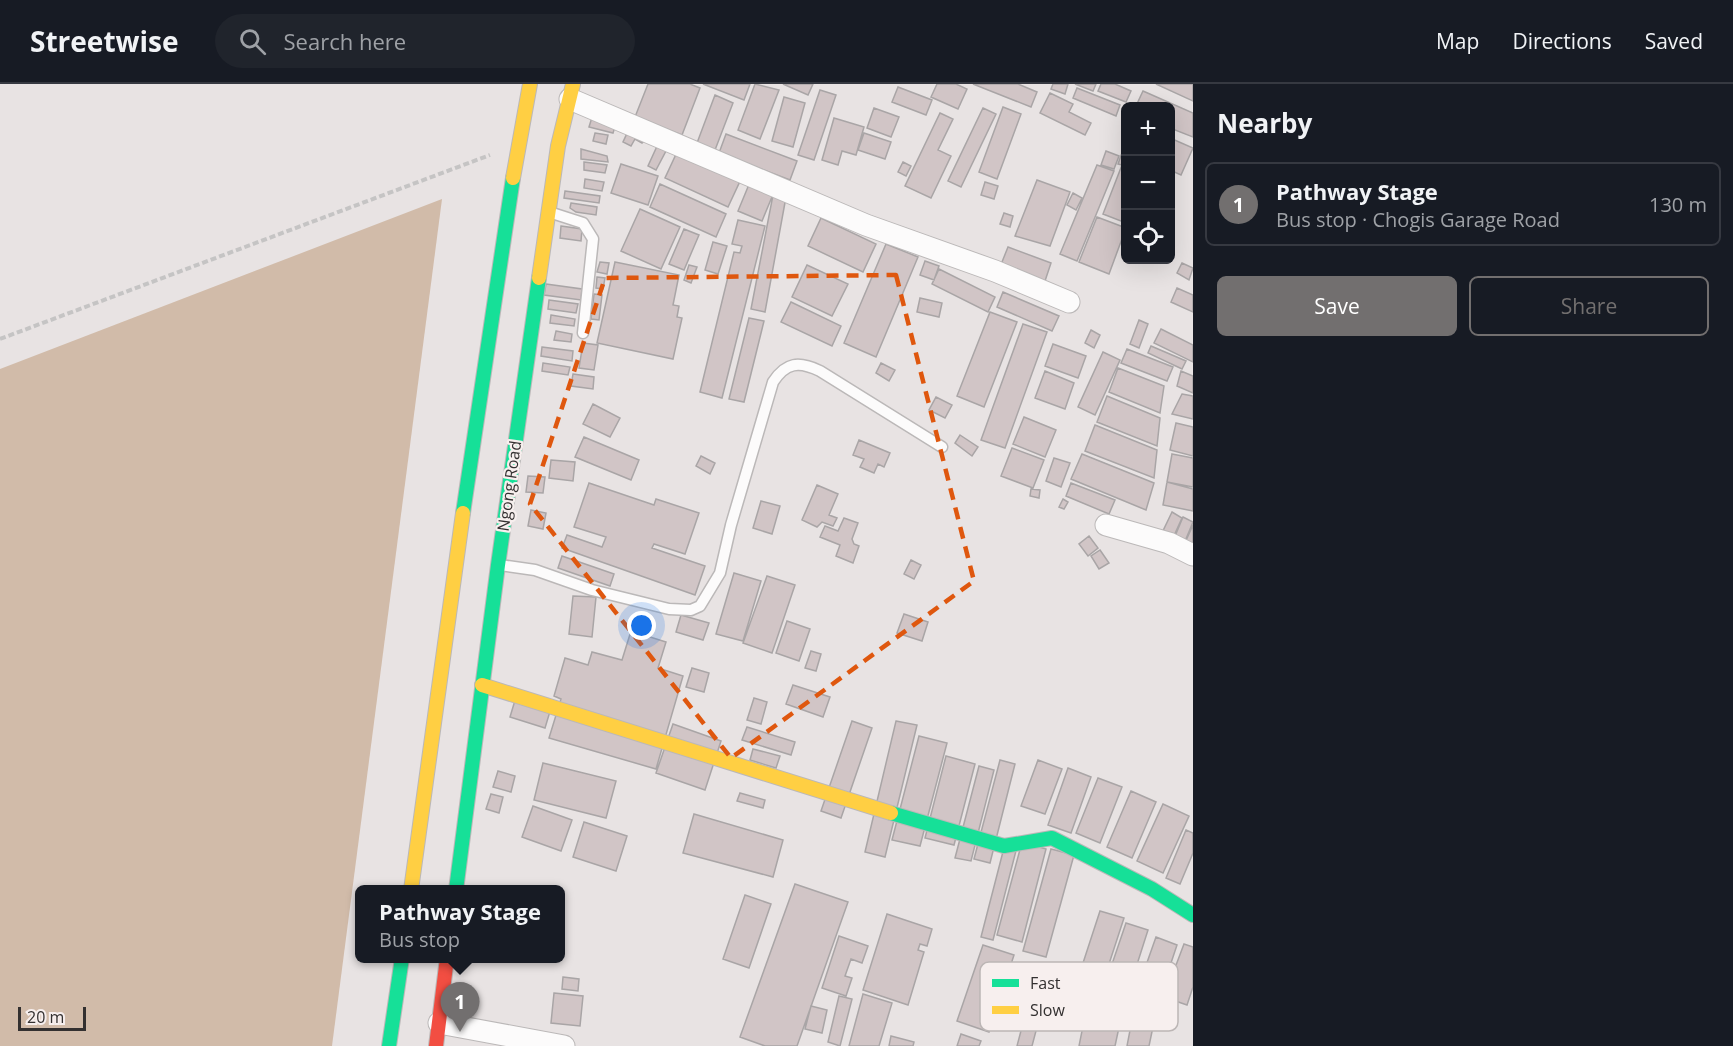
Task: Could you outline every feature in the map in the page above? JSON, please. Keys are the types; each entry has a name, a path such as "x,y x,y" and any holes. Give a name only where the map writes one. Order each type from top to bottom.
{"main road":[{"path":"412,885 461,528 518,144 530,84"},
{"name":"Ngong Road","path":"457,885 498,565 548,212 558,146 572,92"},
{"path":"482,685 856,803 1004,846 1052,838 1152,889 1193,915"},
{"path":"389,1046 401,963"},
{"path":"436,1046 446,963"}],"street":[{"path":"572,92 866,225 995,271 1069,302"},
{"path":"1106,525 1169,543 1193,555"},
{"path":"439,1023 564,1046"}],"lane":[{"path":"548,212 583,223 594,239 583,333"},
{"path":"498,565 535,570 592,590 669,609 682,611 700,606 720,573 731,525 773,382 780,370 793,363 806,364 820,371 942,447"}],"path":[{"path":"0,339 518,144"}],"highlighted area":[{"path":"896,275 974,581 731,758 530,504 605,278"}],"shaded area":[{"path":"442,199 332,1046 0,1046 0,369"}],"building":[{"path":"648,84 690,84 700,88 682,135 635,117"},
{"path":"703,84 750,84 744,100"},
{"path":"755,84 779,90 760,139 738,130"},
{"path":"783,84 813,84 808,95"},
{"path":"937,84 956,84 967,89 958,109 931,97"},
{"path":"973,84 1018,84 1037,92 1031,107"},
{"path":"1053,84 1068,84 1065,94 1051,89"},
{"path":"1075,84 1096,84 1093,91"},
{"path":"1101,84 1115,84 1131,91 1126,102 1098,91"},
{"path":"1156,84 1193,84 1193,101"},
{"path":"898,87 932,100 926,115 892,102"},
{"path":"1077,88 1120,105 1116,116 1073,98"},
{"path":"820,90 836,95 814,160 798,155"},
{"path":"1143,91 1168,102 1138,102"},
{"path":"1050,93 1073,104 1069,112 1091,123 1085,135 1040,113"},
{"path":"715,95 733,103 715,150 697,143"},
{"path":"784,97 805,103 793,147 772,141"},
{"path":"1175,105 1193,113 1193,137 1175,130"},
{"path":"1003,107 1021,114 997,179 979,172"},
{"path":"874,108 899,117 891,137 867,128"},
{"path":"983,108 996,114 961,187 948,181"},
{"path":"940,113 953,119 938,150 951,156 931,198 905,186"},
{"path":"593,114 617,120 613,133 589,127"},
{"path":"834,118 864,127 856,155 842,151 838,165 822,160"},
{"path":"629,129 647,138 642,143 635,139 631,146 623,142"},
{"path":"595,133 608,135 606,144 593,141"},
{"path":"864,133 891,142 885,159 858,150"},
{"path":"726,134 797,161 790,180 719,153"},
{"path":"1175,140 1193,148 1181,175 1175,172"},
{"path":"658,144 667,149 656,170 648,166"},
{"path":"581,149 607,156 608,162 581,159"},
{"path":"678,150 741,179 728,207 665,178"},
{"path":"1106,151 1119,156 1114,169 1101,165"},
{"path":"584,162 607,165 605,173 584,170"},
{"path":"903,162 911,166 906,176 898,172"},
{"path":"621,164 658,176 648,205 611,193"},
{"path":"1097,165 1114,171 1077,261 1060,254"},
{"path":"1121,168 1121,221 1103,214"},
{"path":"585,179 604,182 602,191 584,188"},
{"path":"1037,180 1070,192 1050,246 1015,236"},
{"path":"750,182 774,192 762,221 738,211"},
{"path":"985,182 998,186 994,199 981,195"},
{"path":"660,184 726,214 716,237 650,207"},
{"path":"565,191 600,196 599,203 564,198"},
{"path":"1073,193 1082,198 1076,210 1067,205"},
{"path":"773,195 786,197 765,312 751,309"},
{"path":"571,203 597,207 596,215 576,212 570,208"},
{"path":"640,209 680,227 661,269 621,251"},
{"path":"1004,213 1013,216 1010,227 1000,224"},
{"path":"1097,217 1121,226 1121,242 1109,274 1079,262"},
{"path":"821,218 876,244 863,272 808,246"},
{"path":"738,220 765,226 722,398 700,392 734,252 740,253 742,246 732,244"},
{"path":"561,226 582,229 581,241 560,238"},
{"path":"684,229 699,235 684,270 669,264"},
{"path":"713,242 727,246 718,274 705,270"},
{"path":"886,244 918,257 876,357 844,343"},
{"path":"1008,247 1051,263 1044,284 1000,267"},
{"path":"925,261 939,266 934,280 920,275"},
{"path":"600,262 609,263 607,274 597,272"},
{"path":"615,262 679,275 673,305 679,306 677,317 682,318 673,359 597,343"},
{"path":"1182,263 1193,268 1189,280 1177,273"},
{"path":"689,265 697,267 691,283 684,280"},
{"path":"807,265 848,284 832,316 792,297"},
{"path":"939,269 995,297 988,312 932,284"},
{"path":"597,277 605,278 603,289 596,288"},
{"path":"546,284 582,289 581,300 544,295"},
{"path":"1177,288 1193,295 1193,312 1171,302"},
{"path":"1003,292 1059,316 1052,331 997,307"},
{"path":"594,294 602,295 599,320 591,319"},
{"path":"920,298 942,303 939,317 917,312"},
{"path":"549,300 578,304 576,313 548,309"},
{"path":"791,302 841,326 832,346 781,322"},
{"path":"990,312 1017,322 984,407 957,396"},
{"path":"551,315 575,319 574,326 550,323"},
{"path":"749,318 764,321 744,402 729,399"},
{"path":"1139,320 1148,324 1139,348 1130,344"},
{"path":"1023,324 1047,332 1005,448 981,440"},
{"path":"1161,329 1193,345 1193,362 1154,343"},
{"path":"1091,330 1100,335 1094,348 1085,343"},
{"path":"556,331 572,334 571,342 554,340"},
{"path":"583,343 598,345 594,370 579,368"},
{"path":"1053,344 1086,356 1078,378 1045,366"},
{"path":"1151,346 1186,361 1182,369 1148,353"},
{"path":"542,347 573,351 572,361 541,356"},
{"path":"1127,349 1173,367 1167,381 1121,363"},
{"path":"1103,352 1120,360 1095,415 1078,407"},
{"path":"543,363 570,367 568,375 542,371"},
{"path":"881,363 895,370 889,381 876,373"},
{"path":"1118,368 1164,386 1160,413 1109,392"},
{"path":"1045,371 1074,383 1065,409 1035,398"},
{"path":"1181,371 1193,376 1193,393 1177,386"},
{"path":"573,374 594,377 593,389 571,386"},
{"path":"1182,394 1193,396 1193,419 1172,414"},
{"path":"1107,396 1160,418 1157,446 1097,422"},
{"path":"936,397 952,405 945,418 929,410"},
{"path":"593,404 620,418 610,437 583,424"},
{"path":"1024,417 1056,430 1045,457 1013,444"},
{"path":"1176,423 1193,427 1193,456 1170,450"},
{"path":"1095,425 1157,450 1154,478 1085,451"},
{"path":"960,435 978,447 972,456 955,443"},
{"path":"584,437 639,460 631,480 575,457"},
{"path":"859,440 890,453 884,467 878,464 874,473 860,467 864,459 853,455"},
{"path":"1012,448 1044,460 1033,488 1001,476"},
{"path":"1082,454 1154,483 1146,510 1071,479"},
{"path":"1172,454 1193,458 1193,487 1167,482"},
{"path":"701,456 715,463 710,474 696,466"},
{"path":"1054,458 1070,463 1061,487 1046,481"},
{"path":"551,460 575,462 573,481 549,478"},
{"path":"528,476 545,477 543,493 526,492"},
{"path":"1167,482 1193,489 1193,511 1163,505"},
{"path":"589,483 654,505 656,499 699,513 685,554 654,544 652,548 705,566 695,595 562,548 567,535 602,547 606,537 574,527"},
{"path":"1071,483 1115,500 1109,514 1066,496"},
{"path":"817,485 838,494 829,515 837,518 833,526 822,522 817,527 802,520"},
{"path":"1031,489 1040,490 1039,498 1030,496"},
{"path":"1063,499 1068,502 1064,509 1059,507"},
{"path":"761,501 780,506 772,534 753,528"},
{"path":"531,510 546,513 543,529 528,526"},
{"path":"1172,512 1182,518 1172,540 1161,535"},
{"path":"1183,517 1193,522 1183,546 1173,541"},
{"path":"844,518 858,523 852,539 854,544 859,546 853,563 836,556 840,545 820,537 825,526 838,531"},
{"path":"1193,525 1193,549 1184,545"},
{"path":"1089,536 1098,548 1088,556 1079,544"},
{"path":"1100,550 1109,563 1099,569 1091,556"},
{"path":"562,556 614,574 610,586 558,568"},
{"path":"911,560 921,565 914,579 904,574"},
{"path":"734,573 761,581 743,641 716,634"},
{"path":"767,576 795,585 772,653 743,643"},
{"path":"573,596 596,597 592,637 569,634"},
{"path":"904,614 928,622 922,641 897,633"},
{"path":"681,615 709,623 703,640 676,632"},
{"path":"787,621 810,629 799,661 776,653"},
{"path":"631,631 666,642 658,668 683,676 656,769 549,738 561,699 554,696 565,658 588,665 592,652 622,660"},
{"path":"811,651 821,654 816,671 805,668"},
{"path":"692,668 709,673 704,692 686,687"},
{"path":"793,685 830,697 823,717 786,704"},
{"path":"516,697 551,708 545,728 510,717"},
{"path":"754,698 767,702 761,724 747,720"},
{"path":"852,721 872,728 841,818 821,811"},
{"path":"896,721 917,725 885,857 865,852"},
{"path":"673,724 721,741 705,790 656,773"},
{"path":"747,727 795,742 791,755 742,740"},
{"path":"919,736 947,743 920,846 892,840"},
{"path":"753,749 780,756 776,768 750,760"},
{"path":"946,756 975,764 954,845 925,838"},
{"path":"1000,760 1015,764 990,863 974,859"},
{"path":"1038,760 1062,769 1045,814 1021,806"},
{"path":"543,763 616,781 606,818 534,800"},
{"path":"979,766 994,770 971,861 955,858"},
{"path":"1068,768 1091,777 1071,833 1048,825"},
{"path":"498,771 515,776 511,792 493,787"},
{"path":"1098,778 1122,787 1100,843 1076,833"},
{"path":"1131,791 1156,802 1132,858 1107,847"},
{"path":"740,793 765,800 763,808 737,801"},
{"path":"491,794 503,797 499,813 486,809"},
{"path":"1163,804 1189,816 1163,873 1137,861"},
{"path":"533,806 572,820 561,851 522,837"},
{"path":"694,814 783,840 773,877 683,853"},
{"path":"584,822 627,836 616,871 573,857"},
{"path":"1186,830 1193,833 1193,853 1180,884 1166,878"},
{"path":"1006,840 1018,843 993,940 981,937"},
{"path":"1022,842 1046,849 1022,942 997,935"},
{"path":"1051,849 1074,855 1046,957 1023,951"},
{"path":"795,884 848,902 797,1046 765,1046 740,1037"},
{"path":"745,895 771,904 749,968 723,959"},
{"path":"1100,911 1124,918 1110,962 1083,962"},
{"path":"887,914 932,929 927,946 920,944 918,950 924,952 908,1005 863,990"},
{"path":"1126,923 1148,930 1138,962 1113,962"},
{"path":"839,936 868,946 862,963 851,959 845,976 852,978 846,996 822,988"},
{"path":"1156,937 1177,945 1171,962 1147,962"},
{"path":"1184,944 1193,947 1193,987 1187,1005 1178,1002 1177,962"},
{"path":"983,945 1014,955 1012,962 980,962 980,1029 957,1021"},
{"path":"563,977 579,979 578,991 562,989"},
{"path":"554,993 583,996 580,1026 551,1023"},
{"path":"863,994 892,1003 879,1046 849,1046"},
{"path":"839,996 852,999 840,1046 828,1042"},
{"path":"811,1006 827,1010 822,1033 805,1029"},
{"path":"1021,1031 1036,1031 1032,1046 1017,1046"},
{"path":"1082,1031 1118,1031 1115,1046 1079,1046"},
{"path":"1130,1031 1152,1031 1149,1046 1127,1046"},
{"path":"961,1034 981,1041 979,1046 957,1046"},
{"path":"891,1036 914,1042 913,1046 889,1046"}],"traffic: fast":[{"path":"463,513 513,178"},
{"path":"457,885 498,565 539,278"},
{"path":"891,813 1004,846 1052,838 1152,889 1193,915"},
{"path":"389,1046 401,963"}],"traffic: slow":[{"path":"513,178 530,84"},
{"path":"539,278 558,146 573,84"},
{"path":"412,885 463,513"},
{"path":"482,685 891,813"}],"traffic: jam":[{"path":"436,1046 446,963"}],"place":[{"name":"Pathway Stage","path":"460,1032"}]}
